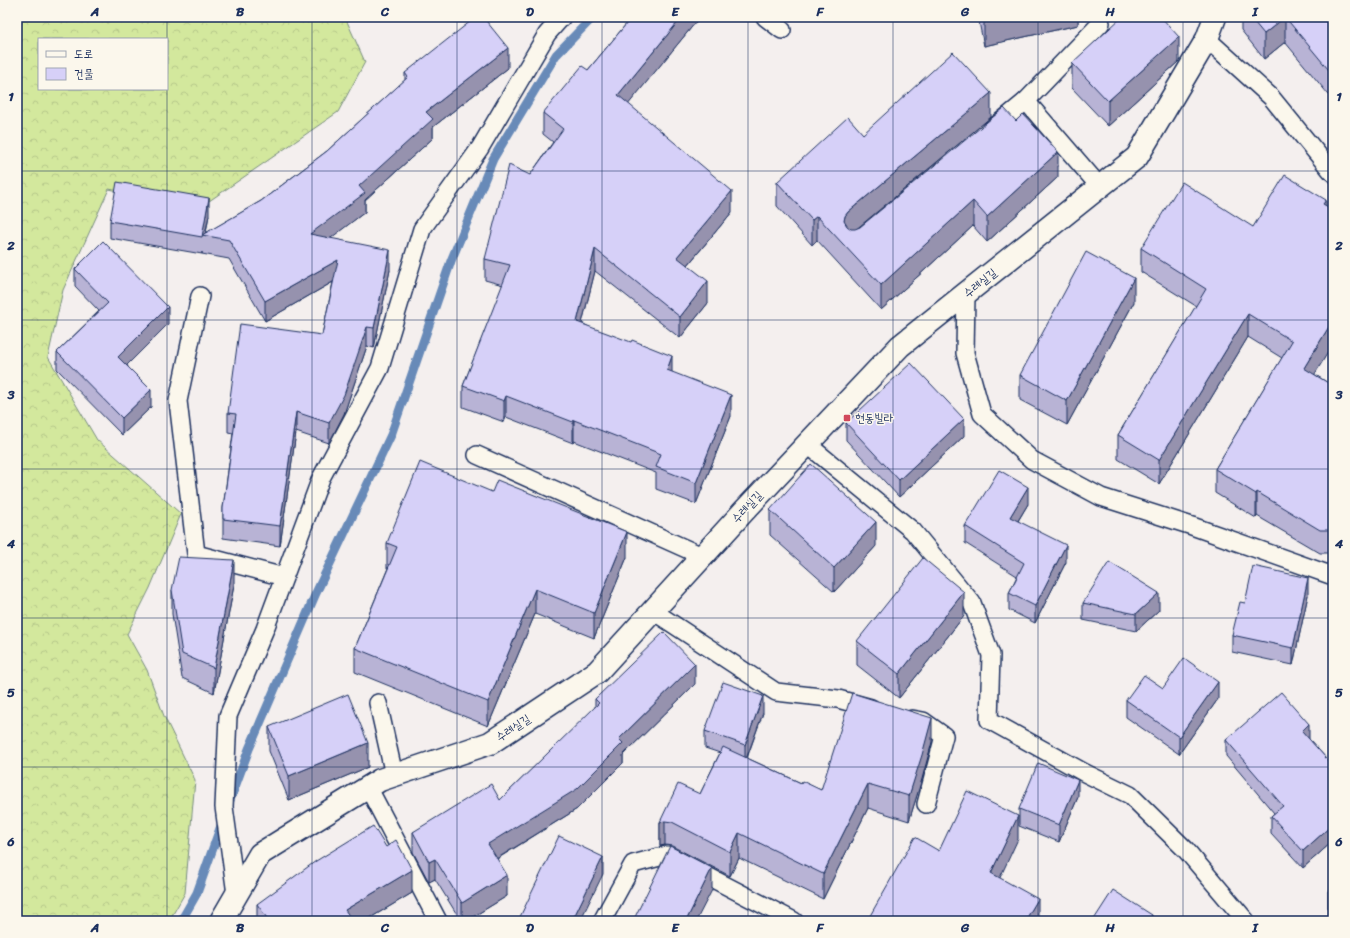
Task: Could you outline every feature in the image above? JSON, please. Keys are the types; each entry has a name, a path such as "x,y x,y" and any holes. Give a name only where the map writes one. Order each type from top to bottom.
{"street":[{"name":"수레실길","path":"221,921 260,854 380,780 490,743 597,672 702,556 900,346 1137,157 1207,40 1215,17"}],"lane":[{"path":"236,894 224,807 228,716 265,629 321,478 380,368 422,229 480,148 547,34 562,17"},
{"path":"764,17 782,30"},
{"path":"983,137 1026,101 1101,23"},
{"path":"1207,40 1271,97 1333,172"},
{"path":"1026,101 1100,187"},
{"path":"966,293 965,353 982,414 1032,460 1101,497 1192,526 1333,576"},
{"path":"200,296 178,401 196,554 284,577"},
{"path":"808,444 913,531 972,603 992,655 989,720 1085,773 1130,795 1186,850 1246,921"},
{"path":"477,455 702,556"},
{"path":"653,610 776,692 838,699 892,713 922,721 944,736 926,804"},
{"path":"378,703 394,775"},
{"path":"368,787 438,921"},
{"path":"602,921 633,864 667,855 794,921"}],"green space":[{"path":"17,17 345,17 365,62 338,112 199,208 109,189 63,290 48,357 97,440 181,514 150,588 127,634 147,670 164,716 195,780 185,893 169,921 17,921"}],"building":[{"path":"476,17 483,17 508,48 426,112 433,119 359,186 365,193 310,234 390,250 374,328 367,327 344,395 329,423 296,412 280,526 223,519 223,508 236,414 228,413 240,324 322,335 338,260 265,301 229,240 202,235 261,201 327,151 408,77 405,73"},
{"path":"632,17 682,17 618,95 732,191 677,257 708,281 680,317 595,249 577,322 631,342 632,340 672,356 667,370 731,395 696,483 656,467 661,454 574,420 573,422 506,396 504,401 463,386 510,265 485,259 509,165 530,175 563,129 543,113 582,66 588,70"},
{"path":"983,17 1008,17 984,22"},
{"path":"1122,17 1161,17 1179,37 1108,101 1072,63"},
{"path":"1250,17 1285,17 1264,34"},
{"path":"1285,17 1333,17 1333,75"},
{"path":"953,52 991,93 848,212 844,221 847,226 851,229 860,227 1004,108 1016,121 1023,114 1058,152 987,217 973,201 881,285 817,216 812,220 777,182 848,117 863,134"},
{"path":"1285,175 1326,200 1323,204 1333,210 1333,320 1304,368 1333,386 1333,524 1330,530 1320,530 1257,492 1256,494 1215,469 1292,341 1248,314 1159,460 1118,435 1206,289 1141,248 1182,182 1253,227"},
{"path":"117,182 209,198 202,237 110,221"},
{"path":"103,241 168,307 118,357 151,390 122,418 57,352 108,303 75,269"},
{"path":"1086,252 1134,278 1067,401 1020,375"},
{"path":"911,363 964,419 899,480 846,423"},
{"path":"420,462 492,492 497,480 627,532 594,613 535,589 488,702 355,648 397,547 387,543"},
{"path":"811,464 876,522 834,568 770,510"},
{"path":"999,470 1028,487 1010,517 1066,545 1035,606 1009,593 1024,563 965,526"},
{"path":"179,557 234,560 214,668 182,654 172,590"},
{"path":"923,558 964,592 899,674 857,641"},
{"path":"1109,562 1159,593 1136,614 1083,603"},
{"path":"1253,566 1308,578 1293,648 1232,635 1240,602 1245,603"},
{"path":"664,632 695,664 619,739 623,743 577,789 488,844 507,875 462,903 435,859 429,862 413,832 491,784 500,800 599,703 595,699"},
{"path":"1184,658 1218,682 1179,737 1126,700 1144,675 1163,688"},
{"path":"723,682 763,696 745,745 705,731"},
{"path":"1281,692 1309,724 1302,731 1333,766 1333,824 1303,851 1271,816 1283,806 1226,740"},
{"path":"852,693 932,718 909,796 868,784 823,874 739,833 730,852 672,822 660,822 678,784 700,794 723,747 801,783 802,781 821,790"},
{"path":"348,694 368,743 289,776 269,727"},
{"path":"1038,763 1078,780 1059,825 1019,809"},
{"path":"967,791 1018,816 991,873 1038,899 1025,921 867,921 915,837 939,851"},
{"path":"373,826 386,847 396,840 412,870 345,910 353,921 316,921 315,919 312,921 269,921 257,904 316,861"},
{"path":"559,836 603,857 572,921 518,921"},
{"path":"670,846 712,868 686,921 633,921"},
{"path":"1333,887 1333,897 1328,891"},
{"path":"1113,890 1152,915 1148,921 1093,921"},
{"path":"744,918 751,921 743,921"}],"waterway":[{"path":"229,803 249,749 316,593 391,435 451,261 493,159 556,55 593,17"},
{"path":"181,921 197,893 223,820"}],"place":[{"name":"현동빌라","path":"847,418"}]}
